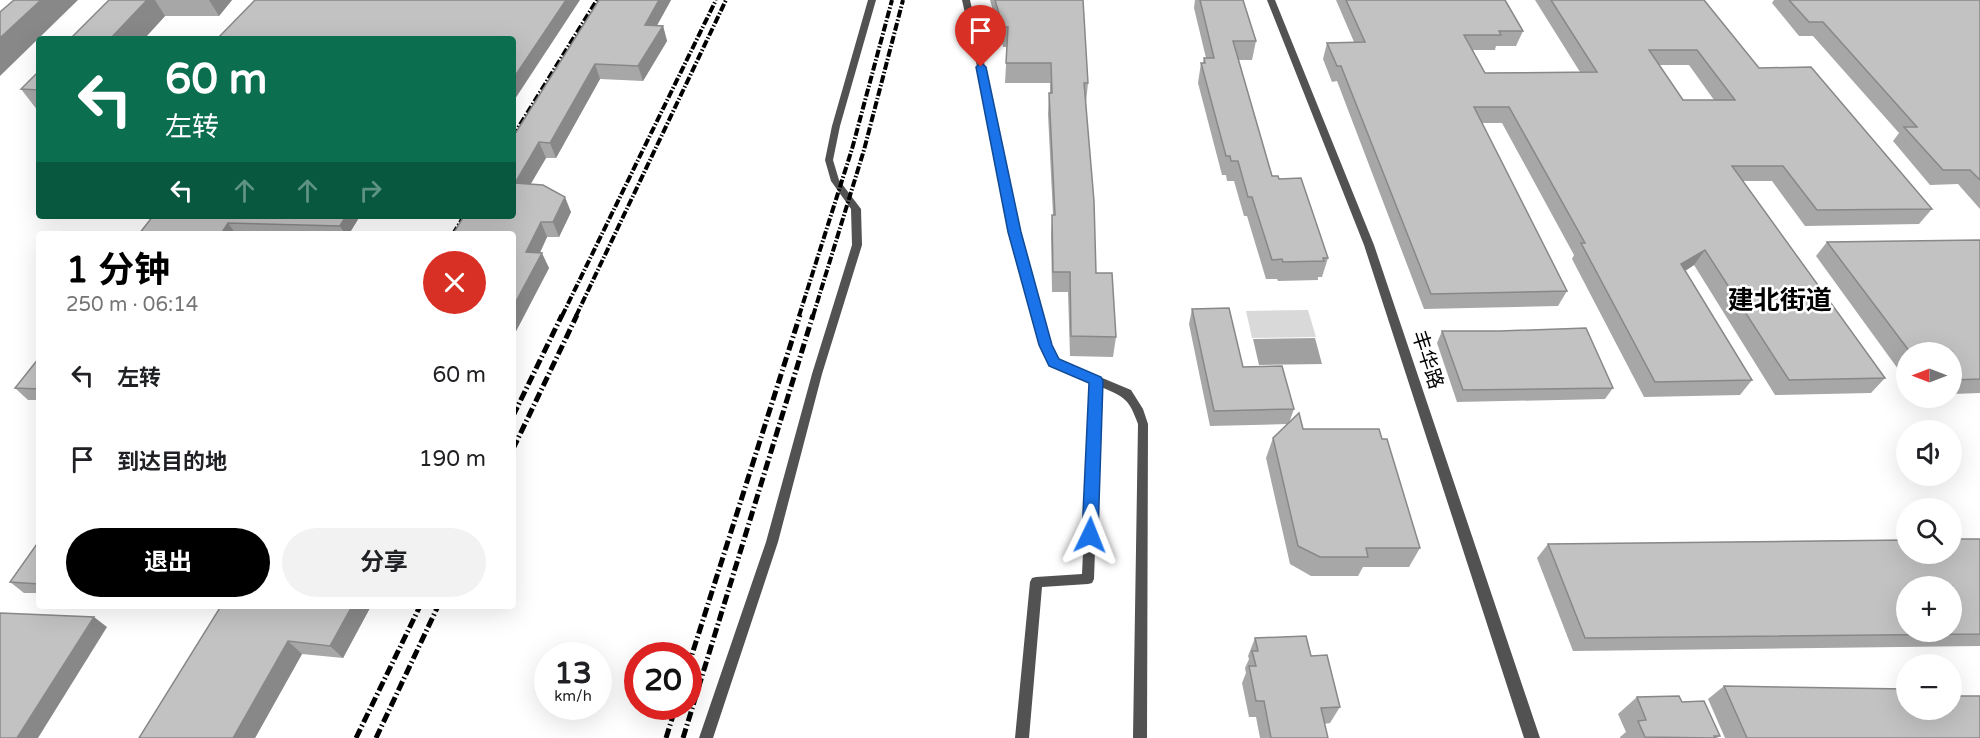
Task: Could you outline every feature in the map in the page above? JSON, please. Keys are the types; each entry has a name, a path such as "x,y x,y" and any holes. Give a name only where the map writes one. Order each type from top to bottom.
{"street":[{"name":"丰华路","path":"1271,0 1369,245 1532,738"}],"lane":[{"path":"706,738 772,542 817,374 857,245 856,209 835,180 829,160 836,126 872,0"},
{"path":"966,0 991,111 1014,232 1046,345 1053,362 1126,393 1138,409 1143,424 1140,738"},
{"path":"1022,738 1036,582 1088,579 1096,381"}],"shaded area":[{"path":"1308,310 1316,337 1252,338 1246,311"},
{"path":"1315,338 1322,364 1259,365 1253,339"}],"building":[{"path":"14,0 41,0 0,38 0,12"},
{"path":"109,0 147,0 113,36 73,36"},
{"path":"255,0 566,0 516,75 516,36 220,36"},
{"path":"599,0 659,0 645,25 663,26 638,66 595,64 550,143 539,142 516,181 516,132"},
{"path":"995,0 1083,0 1088,83 1084,83 1094,201 1096,273 1112,273 1116,337 1071,336 1070,272 1053,272 1052,215 1055,215 1049,93 1052,93 1051,63 1006,63 1008,27 1003,27"},
{"path":"1200,0 1243,0 1256,41 1233,41 1272,176 1278,176 1279,179 1301,178 1328,258 1323,258 1324,261 1272,260 1252,197 1248,197 1238,161 1231,161 1230,156 1226,156 1201,63 1205,63 1204,58 1214,58"},
{"path":"1346,0 1505,0 1523,31 1499,31 1501,35 1464,35 1485,73 1597,72 1551,0 1704,0 1759,68 1811,67 1932,209 1817,210 1783,166 1732,166 1885,378 1789,380 1705,250 1681,264 1752,380 1655,382 1581,243 1585,243 1509,107 1474,107 1567,291 1431,294 1341,66 1337,66 1327,43 1365,42","holes":["1649,50 1697,50 1735,100 1683,100"]},
{"path":"1789,0 1980,0 1980,180 1970,170 1943,170 1904,127 1917,127 1823,22 1809,22"},
{"path":"36,74 36,90 21,89"},
{"path":"516,183 543,185 565,197 553,222 541,222 526,252 542,253 516,301 516,231 455,231 462,219 516,219"},
{"path":"151,219 344,219 340,226 228,223 223,231 141,231"},
{"path":"1980,240 1980,379 1962,380 1962,342 1902,342 1827,242"},
{"path":"1229,308 1243,367 1282,366 1294,409 1214,411 1192,309"},
{"path":"1586,328 1613,388 1463,390 1442,331 1500,331"},
{"path":"36,362 36,389 15,388"},
{"path":"1299,413 1303,429 1379,429 1382,439 1387,439 1420,548 1366,548 1368,557 1320,557 1298,546 1273,438"},
{"path":"1962,539 1980,539 1980,634 1962,634 1962,576 1896,576 1896,635 1585,638 1548,544 1896,540 1896,564 1962,564"},
{"path":"36,545 36,584 10,582"},
{"path":"219,609 350,609 330,646 288,641 233,738 139,738"},
{"path":"0,613 94,617 17,738 0,738"},
{"path":"1306,636 1311,656 1327,655 1340,707 1321,708 1328,738 1271,738 1264,701 1256,701 1249,666 1256,666 1252,651 1258,651 1255,638"},
{"path":"1724,686 1896,689 1896,720 1962,720 1962,696 1980,696 1980,738 1747,738"},
{"path":"1679,696 1682,702 1704,701 1720,736 1714,736 1715,738 1645,737 1638,721 1646,720 1637,697"}],"railway":[{"path":"516,131 597,0"},
{"path":"562,316 716,0"},
{"path":"576,316 726,0"},
{"path":"799,316 852,149 892,0"},
{"path":"813,316 864,150 903,0"},
{"path":"455,231 462,219"},
{"path":"516,410 562,315"},
{"path":"516,443 577,315"},
{"path":"696,642 800,315"},
{"path":"683,738 813,315"},
{"path":"356,738 419,609"},
{"path":"376,738 437,609"},
{"path":"666,738 672,720"}],"district":[{"name":"建北街道","path":"1780,300"}],"route":[{"path":"981,67 1014,232 1046,345 1053,362 1096,381 1090,535"}]}
